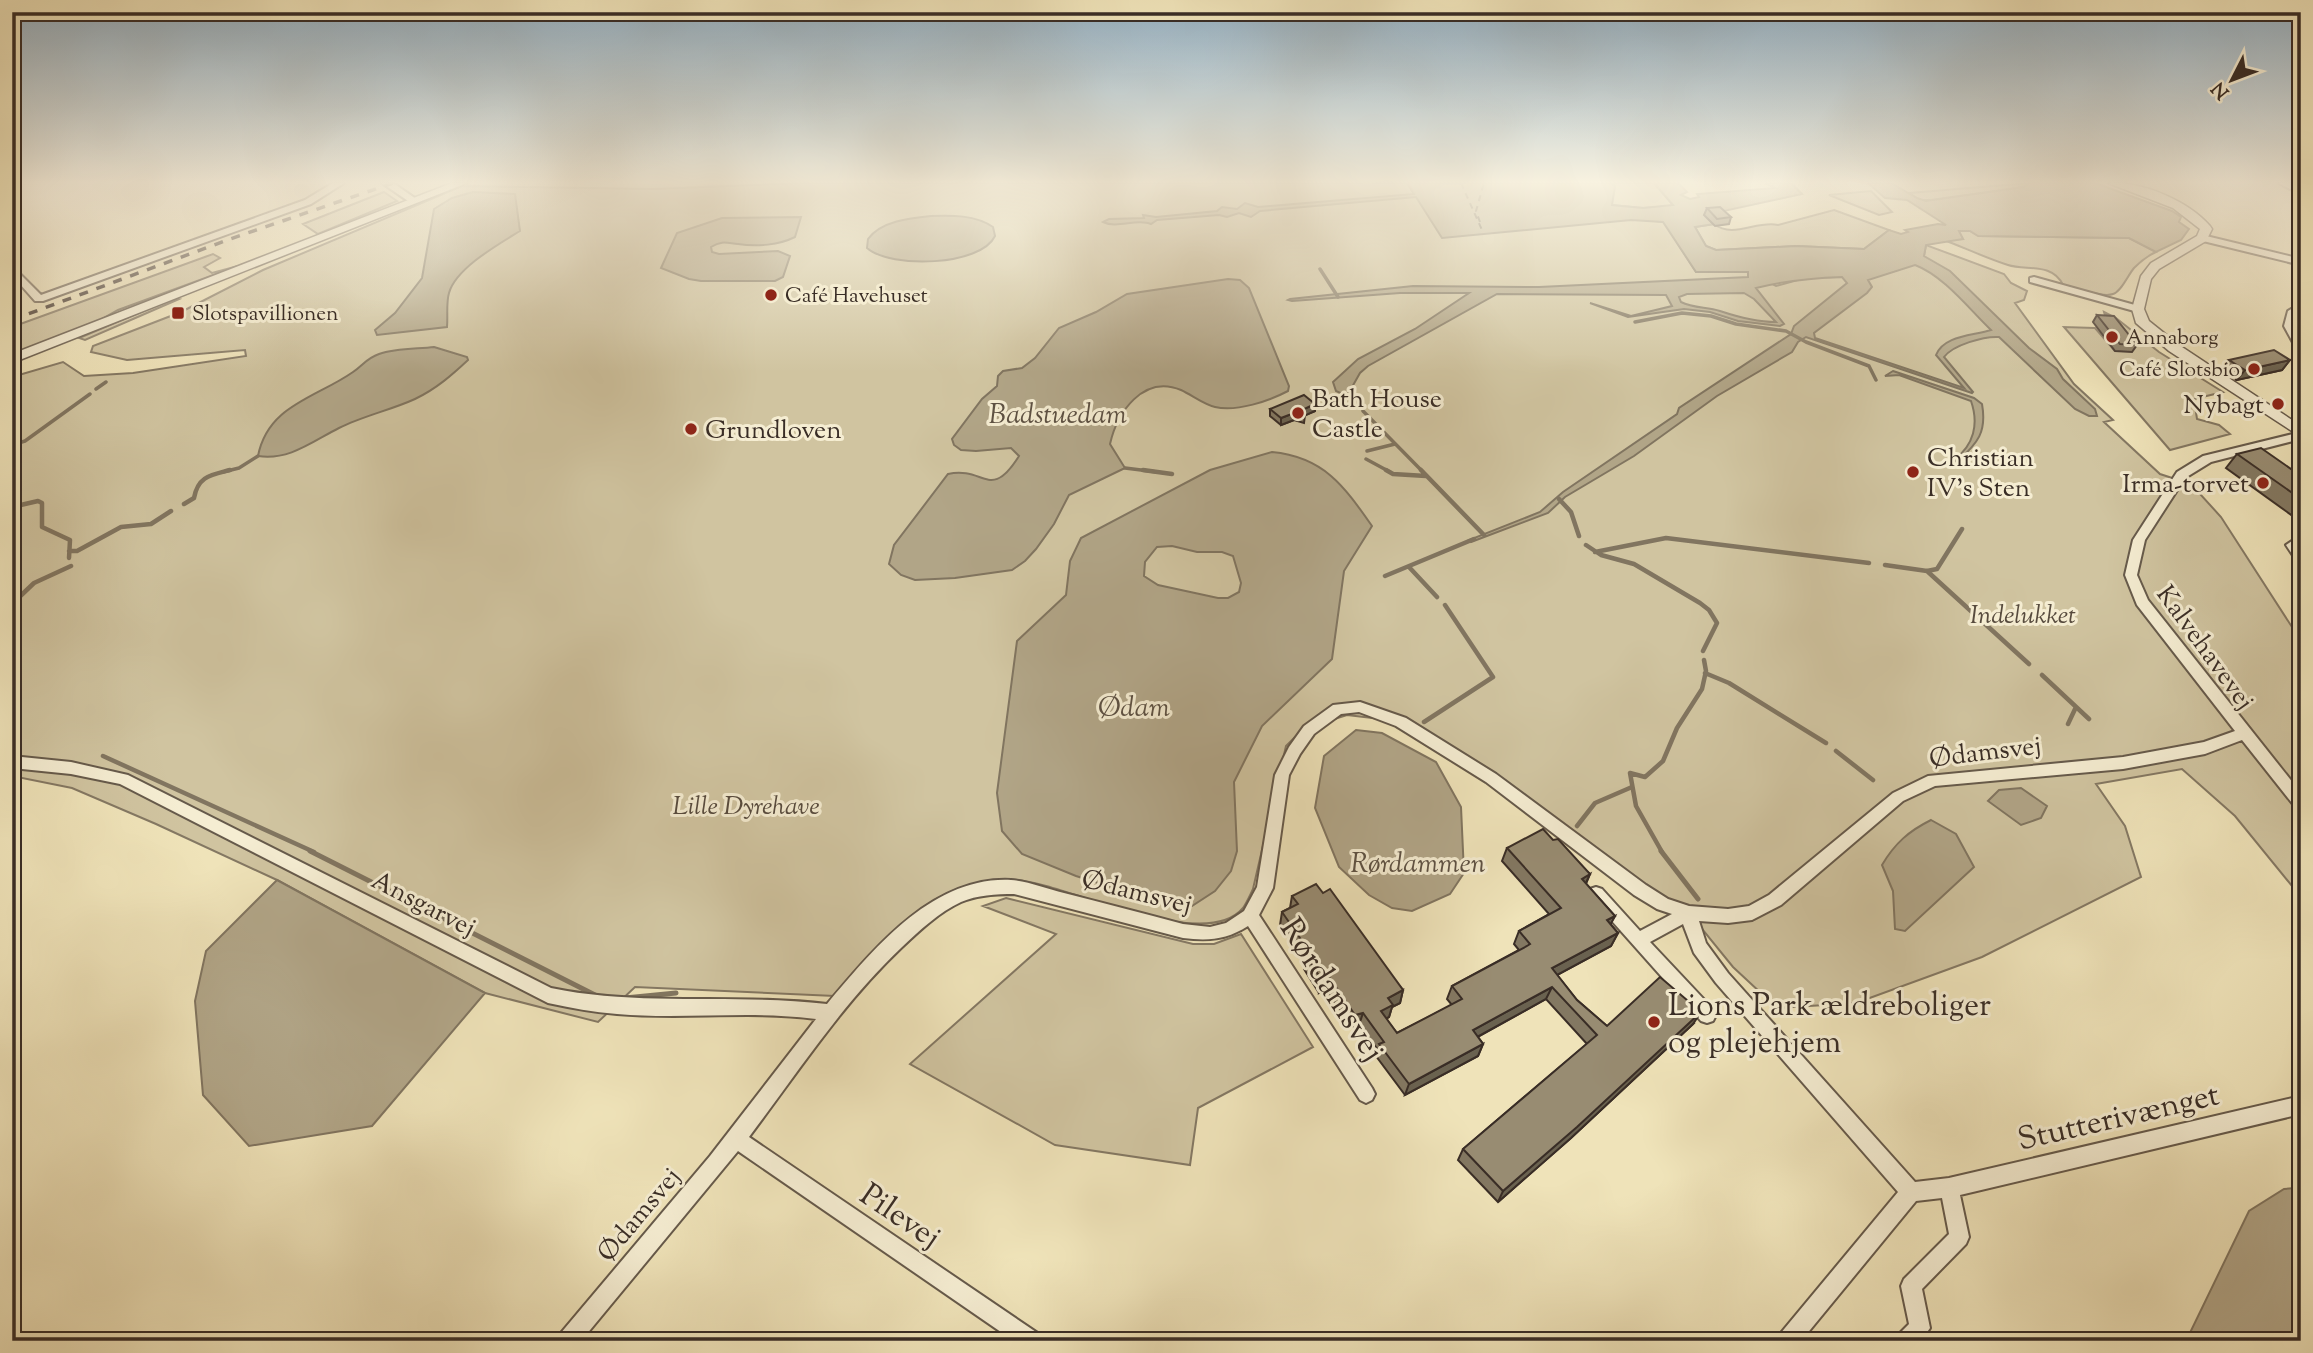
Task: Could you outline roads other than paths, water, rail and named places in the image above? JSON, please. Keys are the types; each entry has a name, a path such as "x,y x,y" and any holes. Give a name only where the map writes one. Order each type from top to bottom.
{"street":[{"path":"12,270 39,299 186,246"},
{"path":"12,359 299,246"},
{"path":"12,366 81,343 303,246"},
{"path":"2188,246 2155,266 2145,279 2138,309 2143,323 2156,335 2301,434"},
{"path":"2236,246 2301,262"},
{"path":"2034,280 2138,309"},
{"path":"2293,311 2289,326 2301,348"},
{"name":"Kalvehavevej","path":"2301,434 2207,459 2181,475 2139,540 2131,575 2141,602 2301,804"},
{"path":"2301,546 2292,545 2301,557"},
{"name":"Ødamsvej","path":"566,1341 736,1139 866,971 941,905 966,892 989,887 1014,887 1183,931 1210,934 1230,929 1250,916 1265,888 1282,775 1309,730 1338,709 1360,707 1381,712 1401,722 1469,764 1640,890 1663,904 1689,913 1728,916 1752,913 1775,900 1898,797 1933,780 2123,763 2204,748 2243,734"},
{"name":"Ansgarvej","path":"12,762 71,768 123,779 548,995 606,1007 798,1006 831,1013"},
{"path":"1597,894 1707,1015"},
{"path":"1638,940 1689,913 1692,934 1700,950 1721,978 1911,1192 1787,1341"},
{"name":"Rørdamsvej","path":"1250,916 1366,1094"},
{"name":"Stutterivænget","path":"1911,1192 1949,1188 2301,1105"},
{"name":"Pilevej","path":"736,1139 1032,1341"},
{"path":"1906,1341 1920,1328 1911,1286 1959,1237 1949,1188"}],"water":[{"path":"428,246 496,246 469,266 453,284 449,293 447,327 377,335 375,330 395,313 422,278"},
{"path":"671,246 713,246 712,252 719,254 778,251 790,256 783,277 775,281 701,281 661,268"},
{"path":"986,246 955,259 935,261 895,259 879,255 867,248"},
{"path":"1679,246 1706,246 1716,250 1793,246 1864,249 1868,246 1926,246 1924,256 1950,271 2029,348 2057,369 2063,379 2095,409 2097,416 2089,416 2075,409 1999,337 1969,342 1944,357 1972,393 1806,337 1798,342 1792,352 1717,396 1634,456 1565,497 1548,513 1471,542 1469,540 1540,512 1563,492 1677,414 1679,408 1791,334 1794,326 1847,283 1842,277 1831,277 1756,288 1784,324 1780,326 1738,321 1710,312 1684,309 1628,317 1590,303 1631,316 1672,306 1666,295 1497,294 1368,366 1360,373 1347,396 1336,391 1333,382 1358,359 1415,329 1469,293 1400,293 1288,300 1413,286 1539,287 1748,277 1748,272 1696,272","holes":["1915,265 1926,270 1956,294 1991,330 1952,340 1940,348 1936,355 1964,388 1815,338 1814,333 1867,293 1872,287 1868,280","1744,293 1754,299 1776,322 1747,319 1690,305 1681,302 1679,297 1687,294"]},
{"path":"2145,246 2168,246 2156,252"},
{"name":"Badstuedam","path":"1228,279 1240,280 1249,288 1289,386 1288,391 1253,405 1224,408 1211,406 1181,390 1167,386 1155,387 1134,399 1114,432 1110,444 1125,468 1069,495 1054,524 1036,549 1012,570 955,578 915,580 901,575 889,564 894,545 948,474 971,474 994,480 1009,470 1019,456 1011,448 961,450 954,445 952,439 982,399 997,386 998,376 1003,371 1022,368 1035,358 1059,328 1096,312 1127,294"},
{"path":"434,347 467,357 468,360 430,391 415,399 348,424 290,453 258,456 263,439 272,425 295,405 339,381 379,354"},
{"path":"1893,371 1974,398 1982,404 1982,430 1975,443 1957,462 1954,460 1966,448 1973,434 1975,418 1971,401 1899,375 1885,376"},
{"name":"Ødam","path":"1272,452 1306,460 1342,486 1372,526 1344,571 1332,659 1262,726 1234,782 1237,851 1231,871 1215,891 1192,906 1165,904 1076,876 1022,854 1002,831 997,793 1017,641 1066,595 1070,561 1081,538 1210,470","holes":["1172,546 1197,552 1222,552 1233,556 1241,583 1239,592 1228,598 1218,598 1158,585 1144,576 1145,562 1157,547"]},
{"name":"Rørdammen","path":"1356,730 1382,733 1436,762 1461,807 1464,873 1450,894 1412,911 1392,908 1369,895 1339,867 1315,808 1324,756"},
{"path":"2021,788 2047,806 2041,818 2021,825 1988,801 1999,790"},
{"path":"1931,820 1956,834 1974,867 1905,931 1895,929 1893,891 1882,865 1903,838"},
{"path":"277,880 485,993 372,1126 249,1146 203,1095 195,1001 206,951"},
{"path":"2295,1188 2301,1192 2301,1312 2294,1341 2186,1341 2249,1211 2284,1189"}],"waterway":[{"path":"1320,269 1338,297"},
{"path":"1635,322 1682,313 1786,331 1806,342 1869,366 1876,380"},
{"path":"96,389 106,382"},
{"path":"12,445 25,441 90,394"},
{"path":"1363,411 1423,472"},
{"path":"1367,451 1395,444"},
{"path":"223,472 239,468 258,456"},
{"path":"1366,459 1390,472"},
{"path":"1125,468 1157,472"},
{"path":"184,504 194,498 199,485 206,478 230,470"},
{"path":"1143,470 1172,474"},
{"path":"1386,470 1393,474 1426,476"},
{"path":"1421,470 1484,535"},
{"path":"1559,499 1571,512 1579,536"},
{"path":"12,507 38,501 42,503 42,527 70,540 69,551"},
{"path":"69,551 77,551 121,527 151,524 171,511"},
{"path":"1927,571 1937,569 1962,529"},
{"path":"1596,552 1666,538 1869,563"},
{"path":"1385,576 1474,539"},
{"path":"1586,545 1596,552"},
{"path":"69,551 69,558"},
{"path":"1596,552 1634,564 1709,610 1717,623 1703,651"},
{"path":"1885,565 1927,571"},
{"path":"12,604 34,583 71,566"},
{"path":"1409,567 1437,597"},
{"path":"1927,571 2029,664"},
{"path":"1424,722 1493,677 1445,605"},
{"path":"1704,660 1706,673"},
{"path":"1662,852 1636,806 1630,773 1645,777 1663,761 1677,728 1702,689 1706,673"},
{"path":"1706,673 1729,683 1826,743"},
{"path":"2042,675 2089,719"},
{"path":"2068,724 2076,707"},
{"path":"1836,751 1873,780"},
{"path":"103,756 314,852"},
{"path":"1577,826 1595,803 1632,787"},
{"path":"310,851 599,997"},
{"path":"1661,851 1698,899"},
{"path":"625,998 676,993"}],"railway":[{"path":"12,320 211,246"}],"place":[{"name":"Café Havehuset","path":"771,295"},
{"name":"Slotspavillionen","path":"178,313"},
{"name":"Annaborg","path":"2112,337"},
{"name":"Café Slotsbio","path":"2254,369"},
{"name":"Nybagt","path":"2278,404"},
{"name":"Bath House Castle","path":"1298,413"},
{"name":"Grundloven","path":"691,429"},
{"name":"Christian IV's Sten","path":"1913,472"},
{"name":"Irma-torvet","path":"2263,483"},
{"name":"Lions Park ældreboliger og plejehjem","path":"1654,1022"}],"park label":[{"name":"Indelukket","path":"2023,614"},
{"name":"Lille Dyrehave","path":"746,805"}]}
